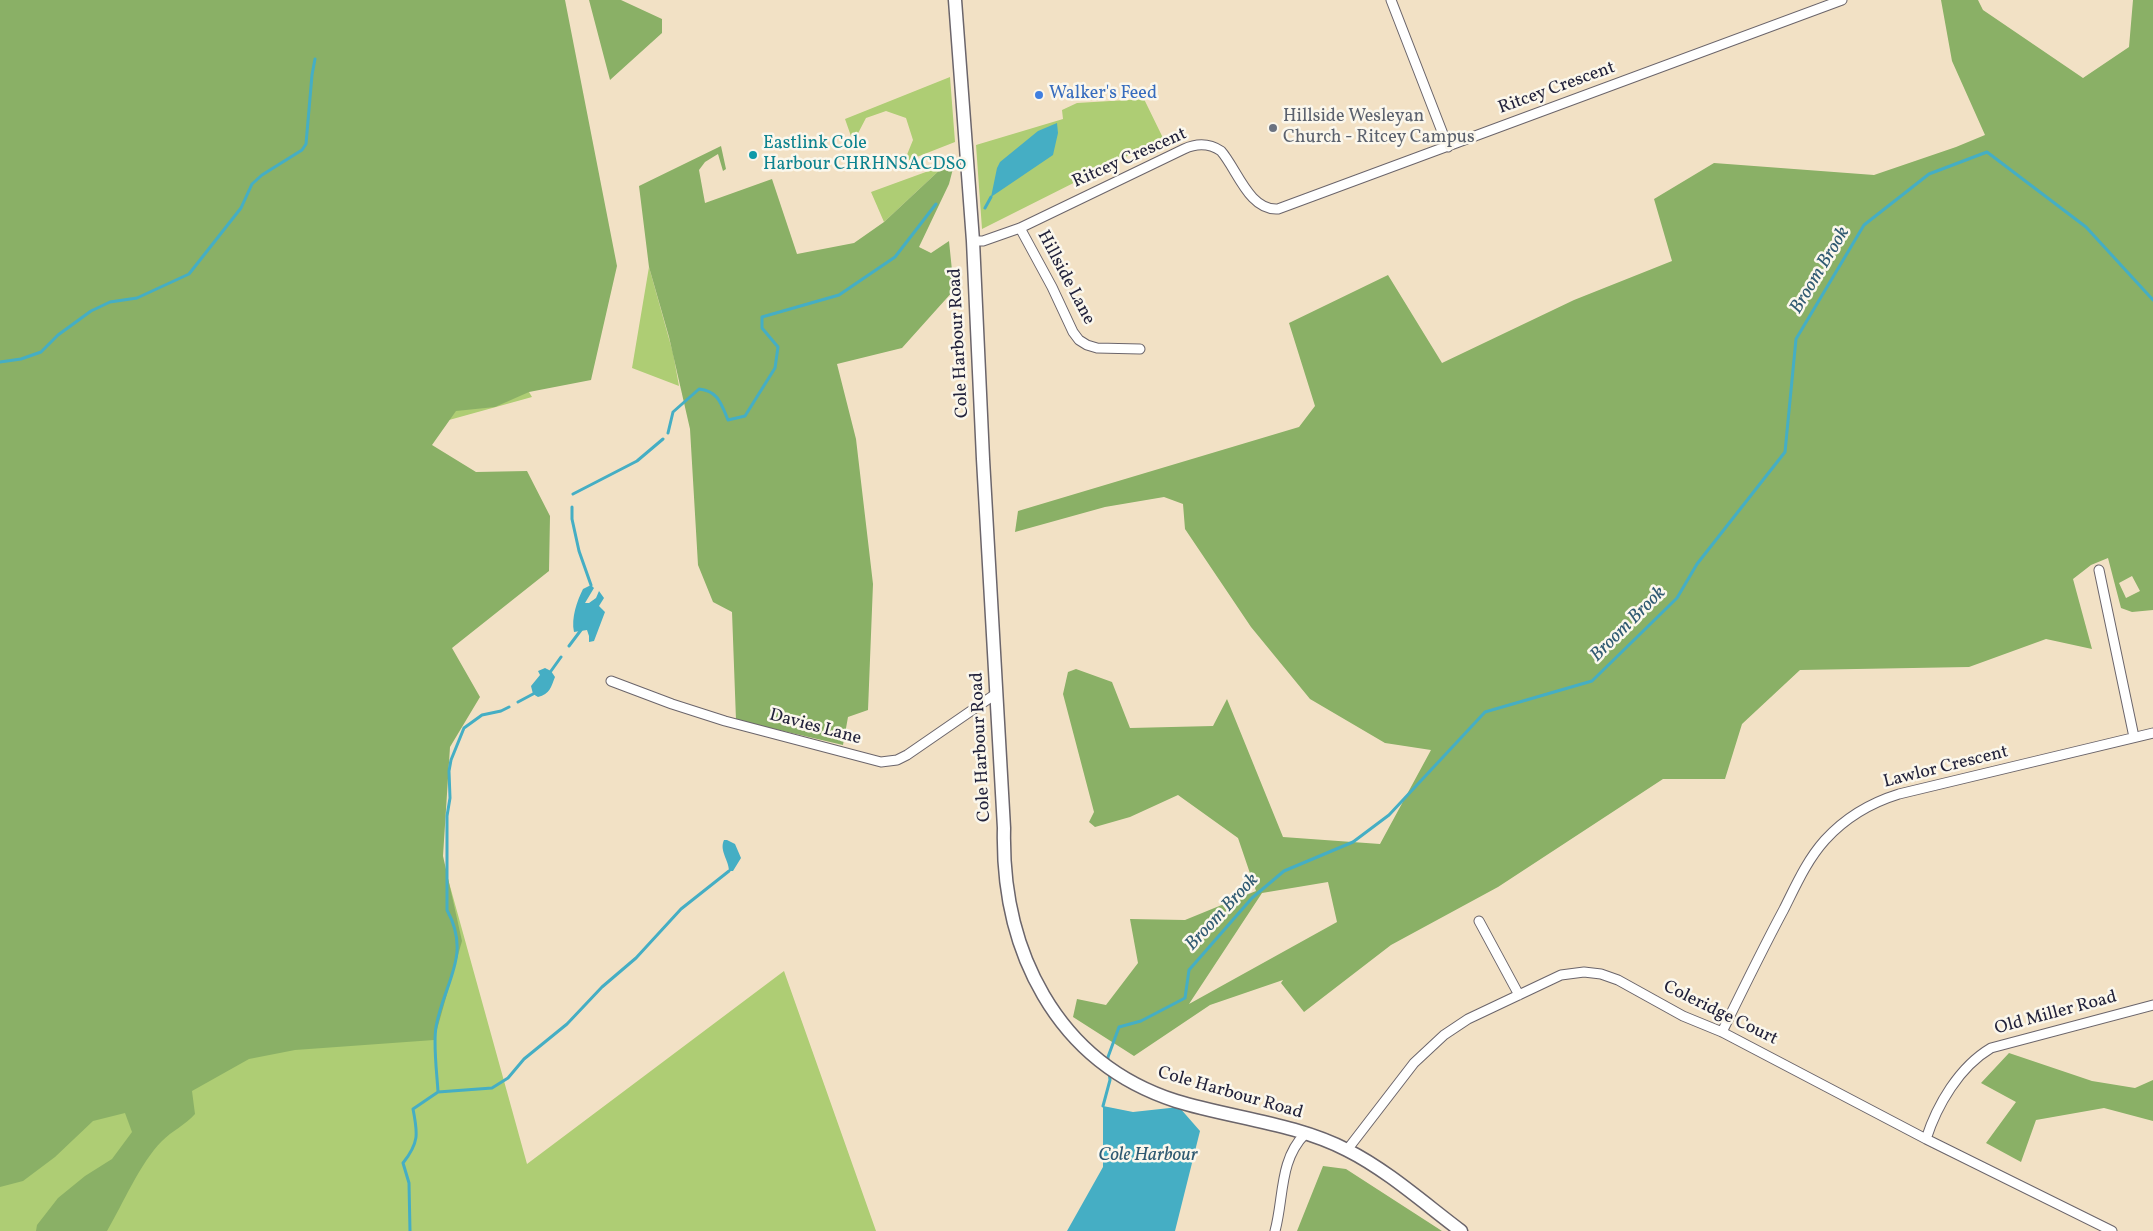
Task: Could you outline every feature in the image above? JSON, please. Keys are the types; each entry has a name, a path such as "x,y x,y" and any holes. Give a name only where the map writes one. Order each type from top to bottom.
{"main road":[{"name":"Cole Harbour Road","path":"955,0 973,240 1005,862 1008,896 1022,953 1032,976 1051,1008 1066,1028 1092,1055 1116,1072 1139,1085 1187,1104 1305,1134 1347,1150 1382,1172 1461,1231"}],"street":[{"path":"1391,0 1448,147"},
{"name":"Ritcey Crescent","path":"973,240 983,241 1020,228 1194,145 1210,146 1221,151 1254,199 1264,206 1276,209 1842,0"},
{"name":"Hillside Lane","path":"1020,228 1052,287 1073,332 1079,340 1097,348 1140,349"},
{"path":"2098,570 2134,737"},
{"name":"Davies Lane","path":"611,681 725,722 881,762 897,760 907,755 997,693"},
{"name":"Lawlor Crescent","path":"1722,1032 1762,950 1810,861 1830,835 1855,814 1899,794 2153,733"},
{"path":"1479,921 1519,995"},
{"name":"Coleridge Court","path":"1347,1150 1405,1073 1424,1052 1468,1019 1561,975 1584,972 1601,974 1618,980 1683,1016 1722,1032 1926,1139 2112,1231"},
{"name":"Old Miller Road","path":"1926,1139 1937,1112 1952,1086 1976,1059 1991,1048 2153,1005"},
{"path":"1275,1231 1288,1160 1298,1141 1305,1134"}],"green space":[{"path":"0,0 294,0 532,397 330,453 527,1164 784,971 876,1231 0,1231"},
{"path":"0,0 565,0 617,266 591,380 529,392 495,407 456,411 432,445 476,472 527,471 550,516 549,571 452,648 480,697 450,747 443,856 462,941 434,1040 295,1050 249,1059 192,1091 195,1114 166,1137 154,1150 139,1172 107,1231 36,1231 37,1225 58,1198 85,1176 112,1159 132,1132 125,1113 93,1121 55,1157 23,1181 0,1187"},
{"path":"589,0 621,0 662,19 662,33 610,80"},
{"path":"1941,0 1978,0 1983,10 2083,78 2129,47 2133,0 2153,0 2153,610 2132,612 2121,608 2108,558 2091,565 2073,579 2092,649 2046,639 1969,667 1800,670 1742,724 1725,779 1663,779 1498,887 1391,945 1304,1012 1281,983 1283,980 1210,1005 1134,1056 1073,1017 1077,999 1106,1005 1138,963 1130,919 1185,920 1256,891 1238,838 1178,795 1130,817 1095,827 1089,822 1094,812 1063,694 1068,672 1076,669 1112,682 1130,728 1213,726 1227,699 1283,837 1380,844 1431,750 1385,743 1310,699 1251,627 1185,529 1183,504 1164,497 1105,507 1015,532 1018,511 1299,427 1315,406 1289,323 1388,275 1442,363 1574,300 1672,261 1654,199 1714,163 1874,175 1985,135 1952,61","holes":["2132,576 2140,591 2126,598 2119,583","1328,882 1337,922 1189,1004 1262,893"]},
{"path":"950,77 955,142 904,162 913,140 906,118 886,111 866,118 855,139 852,139 845,119"},
{"path":"1144,99 1163,138 982,229 976,145 1063,119 1062,110 1077,103"},
{"path":"721,146 726,169 723,171 718,154 705,162 699,170 705,203 772,179 797,254 854,243 884,222 945,165 955,161 949,184 919,247 931,253 949,241 954,290 902,348 837,364 856,439 873,584 868,710 848,717 843,745 736,720 732,612 713,602 698,565 690,429 669,337 649,267 639,186"},
{"path":"945,165 884,222 871,192"},
{"path":"649,267 673,353 679,386 632,368"},
{"path":"2009,1053 2092,1081 2135,1088 2153,1080 2153,1121 2104,1108 2036,1120 2021,1162 1986,1143 2016,1102 1981,1083"},
{"path":"1323,1166 1346,1169 1442,1231 1297,1231"}],"water":[{"path":"1057,123 1058,133 1053,155 991,197 1000,162 1038,131"},
{"path":"591,585 594,588 585,603 589,603 596,598 599,591 604,598 599,606 605,612 594,641 589,642 587,630 574,632 573,621 583,589"},
{"path":"545,668 551,671 555,677 548,692 538,697 533,694 531,686 540,675 538,671"},
{"path":"724,840 735,844 741,858 733,871 729,871 723,852"},
{"name":"Cole Harbour","path":"1103,1106 1133,1112 1179,1107 1200,1131 1175,1231 1067,1231 1103,1167"}],"waterway":[{"path":"0,362 21,359 41,352 58,335 91,311 110,302 137,298 189,274 241,208 252,184 262,175 302,150 306,144 315,59"},
{"name":"Broom Brook","path":"1108,1062 1119,1027 1141,1021 1185,998 1189,970 1252,898 1284,871 1353,842 1389,815 1485,712 1592,681 1677,598 1697,564 1785,452 1796,339 1864,225 1929,174 1987,152 2086,227 2153,300"},
{"path":"985,208 991,197"},
{"path":"668,433 673,412 699,389 715,395 721,403 728,420 745,416 775,368 778,347 762,328 762,317 839,295 895,257 936,204"},
{"path":"573,494 637,461 663,439"},
{"path":"572,507 572,519 579,551 591,585"},
{"path":"569,646 581,630"},
{"path":"551,671 561,657"},
{"path":"518,702 533,694"},
{"path":"438,1092 435,1034 457,955 454,926 447,910 447,816 450,798 449,771 451,760 464,728 482,715 501,711 509,707"},
{"path":"410,1231 409,1183 403,1163 415,1144 416,1125 413,1109 438,1092 492,1088 508,1078 524,1059 567,1024 602,987 636,958 681,909 729,871"},
{"name":"Broom Brook","path":"1103,1106 1110,1080 1109,1071"}],"place":[{"name":"Walker's Feed","path":"1039,95"},
{"name":"Hillside Wesleyan Church - Ritcey Campus","path":"1273,128"},
{"name":"Eastlink Cole Harbour CHRHNSACDS0","path":"753,155"}]}
